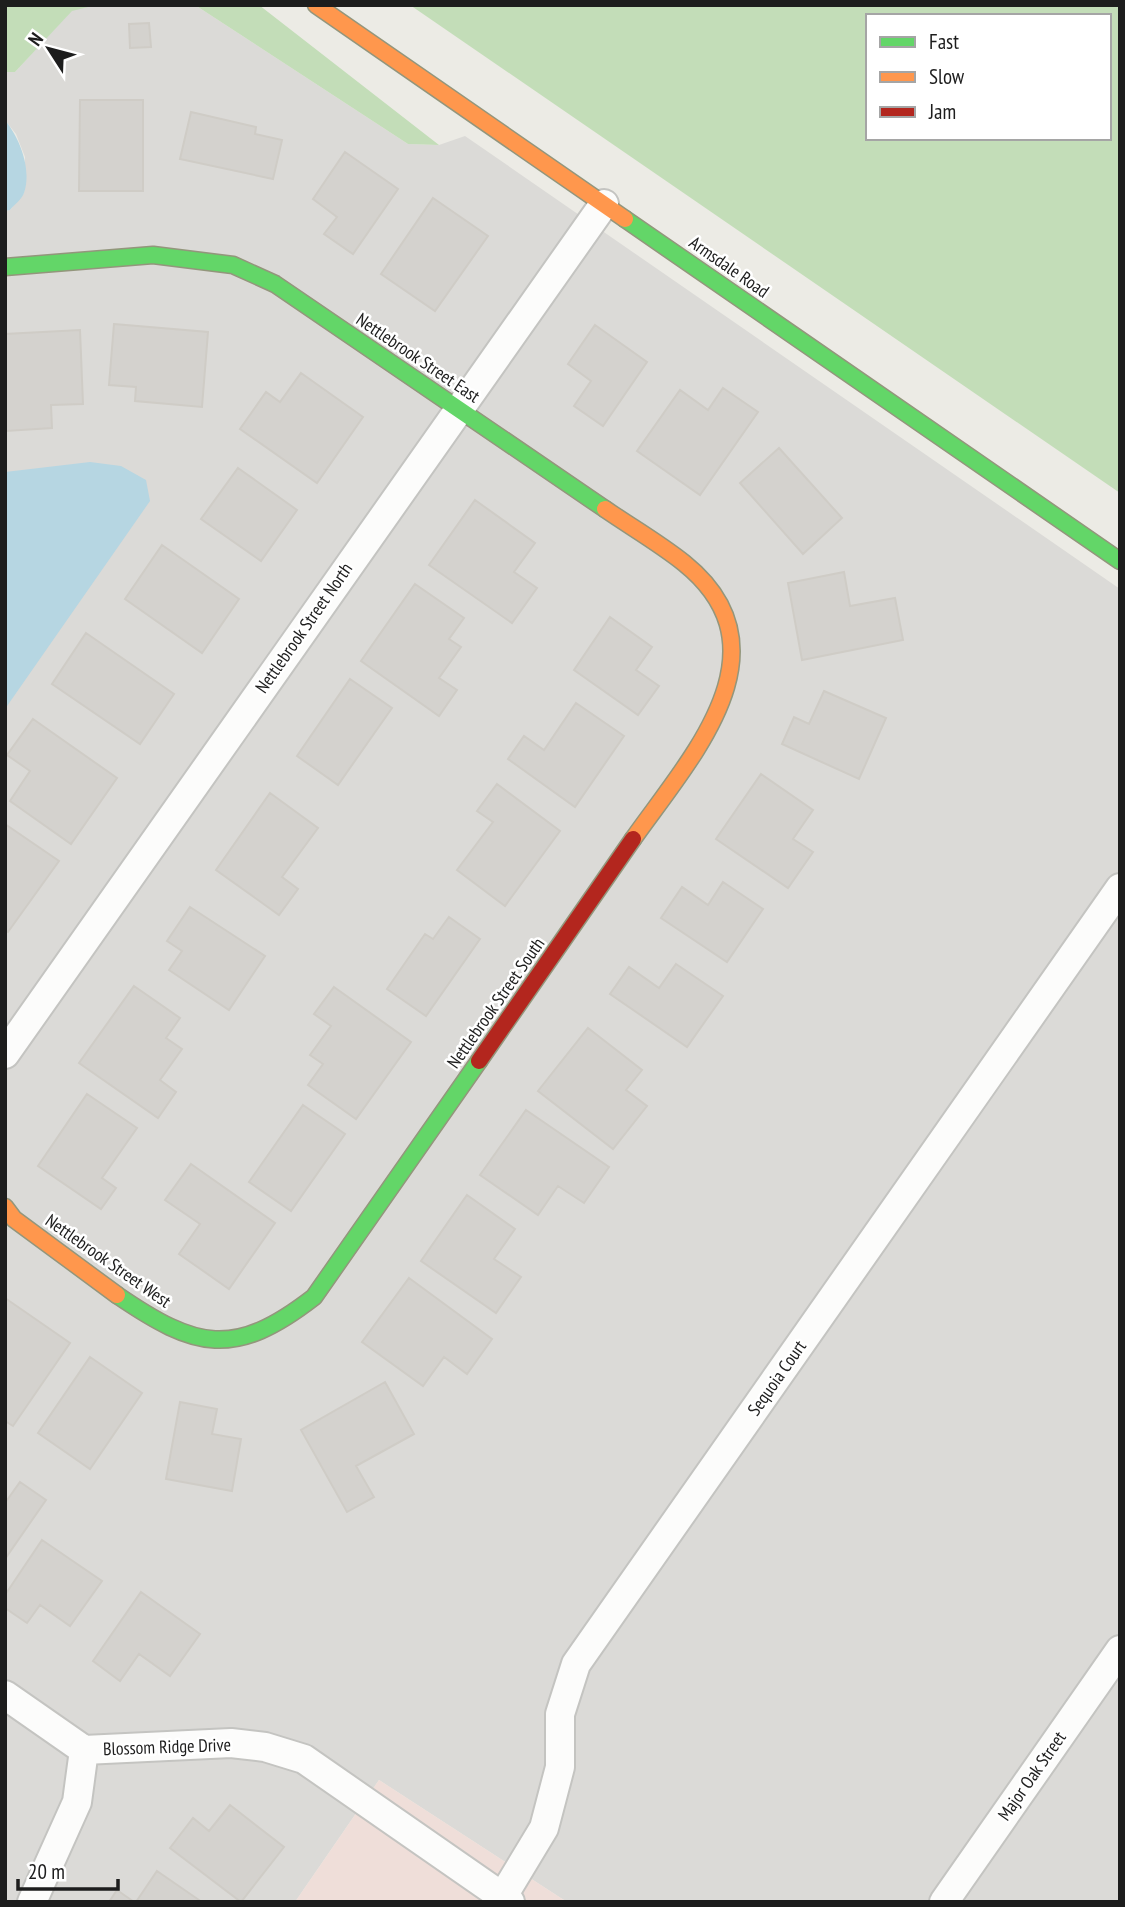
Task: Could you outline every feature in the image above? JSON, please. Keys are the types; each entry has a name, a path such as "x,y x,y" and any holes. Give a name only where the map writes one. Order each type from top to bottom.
{"street":[{"name":"Armsdale Road","path":"316,5 1120,561"},
{"name":"Nettlebrook Street North","path":"5,1054 604,204"},
{"name":"Nettlebrook Street East","path":"5,267 153,255 233,265 275,284 685,564 719,603 734,647"},
{"name":"Nettlebrook Street South","path":"237,1340 282,1323 314,1297 714,724 730,685 734,647"},
{"name":"Sequoia Court","path":"506,1899 544,1828 560,1767 560,1714 576,1664 1120,888"},
{"name":"Nettlebrook Street West","path":"5,1207 14,1219 151,1317 195,1339 237,1340"},
{"name":"Major Oak Street","path":"944,1902 1120,1650"},
{"name":"Blossom Ridge Drive","path":"5,1695 84,1750 231,1743 265,1747 304,1759 506,1899"},
{"path":"32,1902 77,1802 84,1750"}],"shaded area":[{"path":"96,5 195,5 408,144 439,145 465,136 1120,589 1120,1902 567,1902 379,1780 295,1902 5,1902 5,211 10,210 24,193 25,157 16,134 5,120 5,72 15,72 72,10"},
{"path":"379,1780 567,1902 295,1902"}],"green space":[{"path":"5,5 96,5 72,11 15,72 5,72"},
{"path":"195,5 259,5 439,145 408,144"},
{"path":"410,5 1120,5 1120,493"}],"water":[{"path":"5,120 20,145 27,174 23,195 10,210 5,211"},
{"path":"90,462 121,466 146,480 150,501 5,709 5,472"}],"building":[{"path":"149,23 151,47 130,48 129,24"},
{"path":"80,100 143,100 143,191 79,191"},
{"path":"191,112 256,127 255,134 282,140 273,179 180,159"},
{"path":"345,152 398,189 353,254 324,234 337,217 313,199"},
{"path":"433,198 488,236 435,311 381,274"},
{"path":"114,324 208,332 202,407 135,401 136,387 109,385"},
{"path":"595,325 647,362 603,426 574,406 591,381 568,364"},
{"path":"80,330 83,404 51,405 52,428 6,431 5,334"},
{"path":"301,373 363,417 317,483 240,429 266,392 280,402"},
{"path":"723,388 758,412 700,495 637,451 680,390 708,410"},
{"path":"779,448 842,518 803,554 740,483"},
{"path":"238,468 297,510 261,561 201,519"},
{"path":"475,500 535,543 514,572 537,588 512,623 429,565"},
{"path":"162,545 239,599 202,653 125,599"},
{"path":"844,572 850,606 895,598 903,640 802,660 788,583"},
{"path":"415,584 464,618 449,639 461,647 439,678 457,690 439,716 361,661"},
{"path":"610,617 652,647 636,670 659,686 638,715 574,670"},
{"path":"86,633 174,694 140,744 52,684"},
{"path":"350,679 392,708 338,785 297,756"},
{"path":"824,691 886,718 859,779 782,744 794,717 809,724"},
{"path":"576,703 624,736 575,807 508,759 524,736 544,750"},
{"path":"33,719 117,778 71,844 10,801 30,771 7,755"},
{"path":"761,774 813,810 793,839 813,852 788,888 716,839"},
{"path":"497,784 560,831 505,906 457,870 493,822 477,811"},
{"path":"270,793 318,828 282,877 298,889 279,915 216,870"},
{"path":"5,824 59,861 8,932 5,930"},
{"path":"723,882 763,909 727,962 661,918 682,887 708,905"},
{"path":"190,907 265,956 229,1010 169,970 182,951 167,941"},
{"path":"449,917 480,939 426,1016 387,989 425,934 433,939"},
{"path":"676,964 723,996 687,1047 610,994 629,967 659,988"},
{"path":"134,986 180,1018 166,1038 182,1049 160,1080 176,1092 158,1118 79,1063"},
{"path":"334,987 411,1042 356,1119 308,1085 323,1064 310,1055 331,1026 314,1014"},
{"path":"588,1028 642,1070 626,1090 647,1106 613,1149 538,1091"},
{"path":"87,1094 137,1128 102,1178 116,1188 101,1209 38,1166"},
{"path":"303,1105 345,1134 291,1211 249,1182"},
{"path":"526,1110 609,1167 584,1203 558,1186 538,1215 480,1175"},
{"path":"191,1164 275,1223 229,1289 179,1254 200,1224 165,1200"},
{"path":"467,1195 515,1229 494,1259 521,1277 496,1313 421,1261"},
{"path":"409,1278 492,1339 467,1374 444,1357 423,1386 362,1342"},
{"path":"5,1298 70,1343 13,1426 5,1421"},
{"path":"90,1357 142,1393 90,1469 38,1433"},
{"path":"385,1382 414,1434 356,1466 374,1497 347,1512 301,1430"},
{"path":"180,1402 217,1409 212,1434 241,1439 232,1491 166,1479"},
{"path":"20,1482 46,1500 5,1559 5,1503"},
{"path":"42,1540 102,1581 70,1626 40,1605 27,1623 5,1608 5,1595"},
{"path":"141,1592 200,1634 170,1676 139,1654 120,1681 93,1661"},
{"path":"230,1805 284,1847 241,1902 170,1848 193,1818 209,1831"},
{"path":"157,1871 199,1900 198,1902 136,1902"},
{"path":"117,1890 134,1902 109,1902"}],"traffic: fast":[{"path":"625,219 1120,561"},
{"path":"5,267 153,255 233,265 275,284 605,509"},
{"path":"117,1295 170,1327 193,1336 215,1339 237,1338 261,1330 286,1317 314,1297 479,1061"}],"traffic: slow":[{"path":"316,5 625,219"},
{"path":"605,509 684,563 715,597 730,631 730,667 720,703 703,739 633,839"},
{"path":"5,1207 14,1219 117,1295"}],"traffic: jam":[{"path":"479,1061 633,839"}]}
